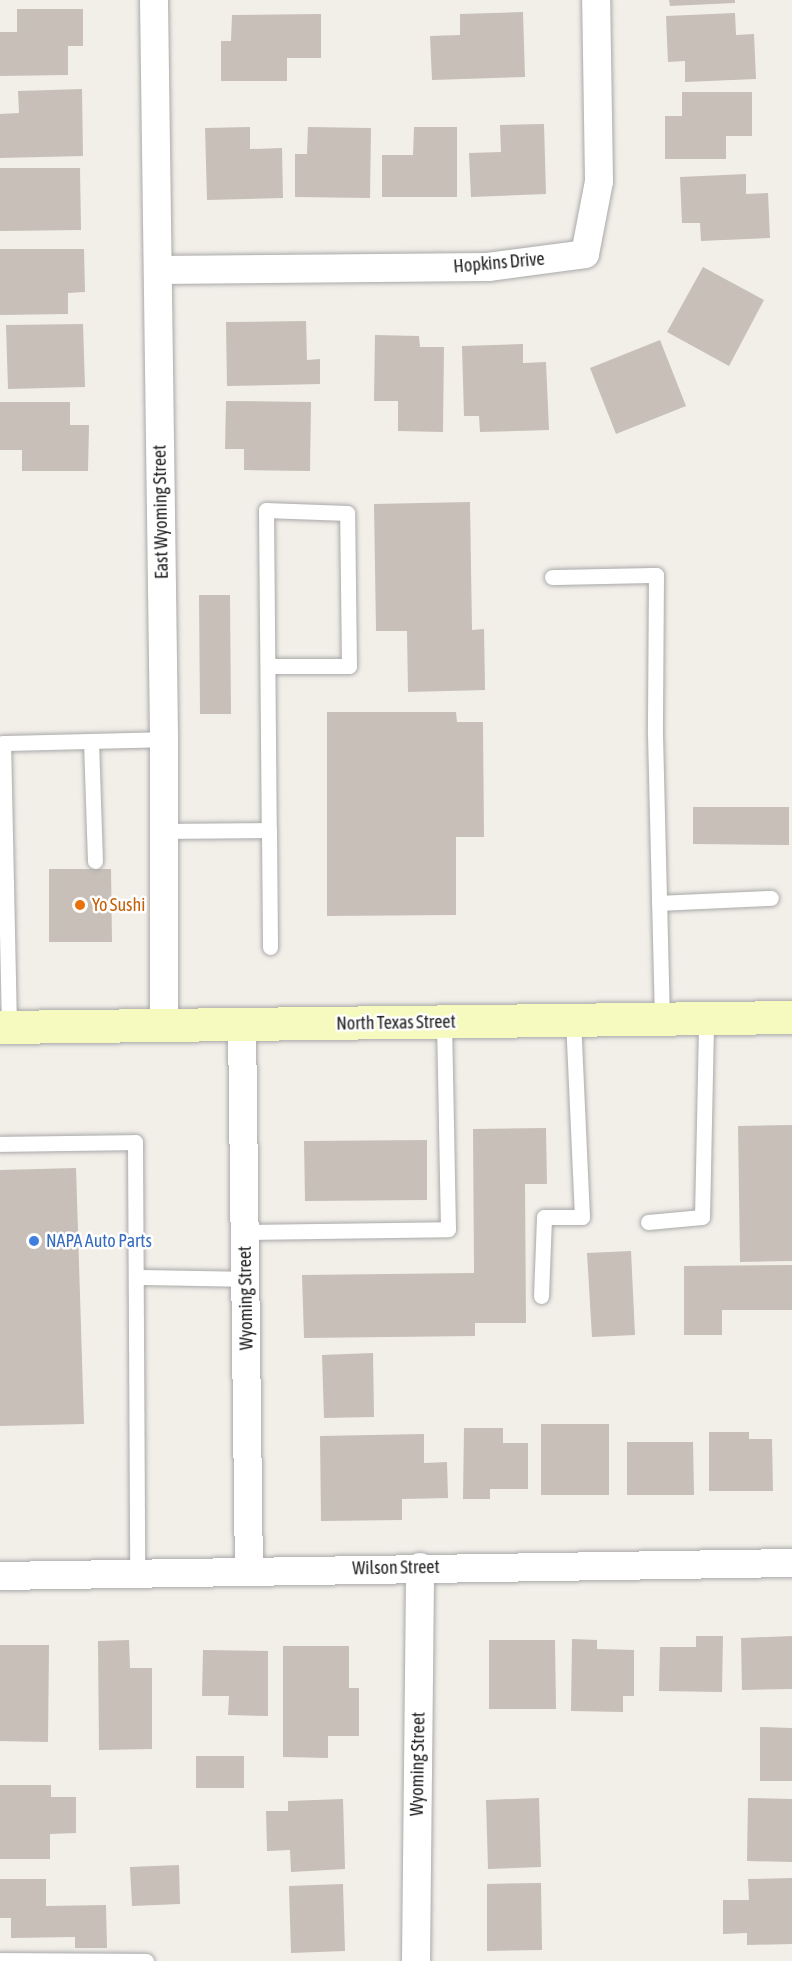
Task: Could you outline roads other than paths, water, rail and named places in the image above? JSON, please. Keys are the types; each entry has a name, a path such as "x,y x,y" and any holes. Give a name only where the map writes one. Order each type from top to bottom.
{"main road":[{"name":"North Texas Street","path":"5,1027 792,1017"}],"street":[{"name":"East Wyoming Street","path":"154,0 164,739 164,1024"},
{"name":"Hopkins Drive","path":"158,270 488,267 585,254 599,181 597,0"},
{"name":"Wyoming Street","path":"242,1024 249,1571"},
{"name":"Wilson Street","path":"0,1576 420,1567 792,1563"},
{"name":"Wyoming Street","path":"416,1961 420,1567"}],"lane":[{"path":"268,666 349,666 347,513 266,510 270,947"},
{"path":"552,577 656,575 662,1019"},
{"path":"5,1027 3,743 164,739"},
{"path":"91,741 95,861"},
{"path":"164,831 269,830"},
{"path":"659,903 771,898"},
{"path":"648,1222 702,1217 706,1018"},
{"path":"542,1296 544,1216 582,1217 573,1020"},
{"path":"245,1232 448,1229 444,1022"},
{"path":"0,1144 135,1143 137,1573"},
{"path":"136,1277 246,1279"},
{"path":"0,1960 146,1961"}],"place":[{"name":"Yo Sushi","path":"80,905"},
{"name":"NAPA Auto Parts","path":"34,1241"}]}
